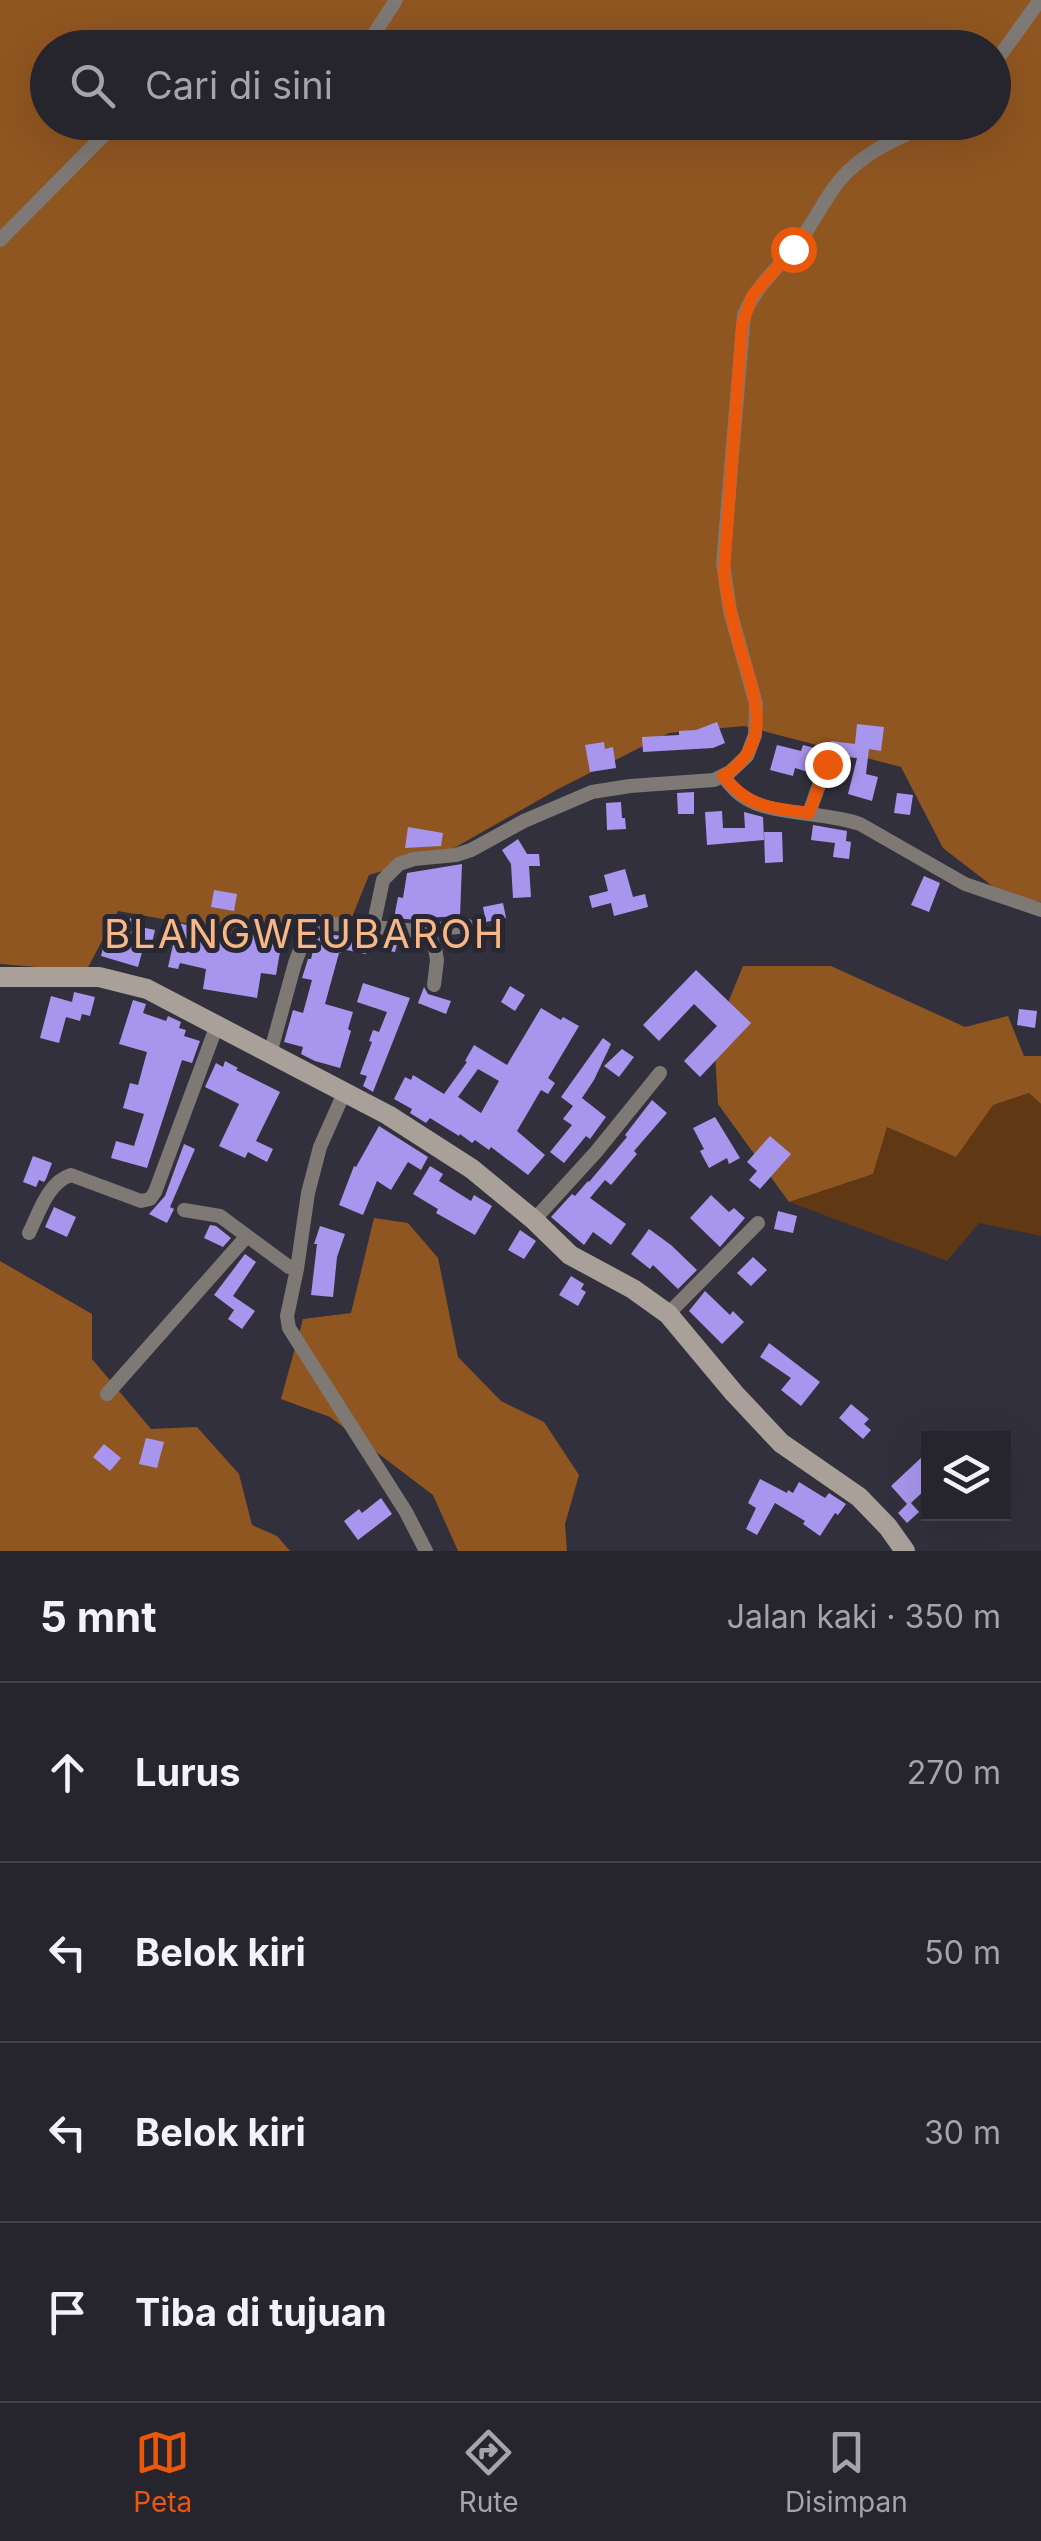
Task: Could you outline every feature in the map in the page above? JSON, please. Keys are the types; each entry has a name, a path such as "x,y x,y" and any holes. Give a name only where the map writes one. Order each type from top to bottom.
{"street":[{"path":"377,30 396,0"},
{"path":"1011,40 1040,0"},
{"path":"0,240 99,140"},
{"path":"373,928 383,880 399,864 471,850 524,820 592,792 702,782 723,776 749,752 755,735 755,694 730,611 724,571 744,315 757,289 801,239 845,175 861,160 897,140"},
{"path":"809,813 827,764"},
{"path":"723,776 750,801 860,824 965,884 1041,910"},
{"path":"270,1054 294,962 309,926 319,923 405,930 468,926"},
{"path":"432,930 437,960 434,985"},
{"path":"0,976 99,978 147,989 436,1144 472,1169 570,1254 632,1288 668,1314 781,1443 859,1497 904,1551"},
{"path":"28,1233 60,1178 71,1175 141,1201 150,1198 217,1025"},
{"path":"534,1220 660,1073"},
{"path":"344,1092 320,1147 308,1193 287,1316 289,1328 406,1512 426,1551"},
{"path":"184,1210 220,1216 298,1269"},
{"path":"668,1314 758,1223"},
{"path":"107,1394 247,1236"}],"shaded area":[{"path":"0,0 1041,0 1041,902 1000,892 943,848 901,767 744,726 669,733 560,788 447,852 369,875 350,922 230,931 118,911 86,971 0,964"},
{"path":"743,966 831,966 965,1027 1008,1016 1024,1056 1041,1056 1041,1104 1029,1093 993,1105 956,1157 887,1127 873,1174 789,1202 718,1104 714,1037"},
{"path":"1029,1093 1041,1104 1041,1236 979,1223 947,1261 789,1202 873,1174 887,1126 993,1105"},
{"path":"374,1218 408,1223 438,1258 458,1357 501,1401 544,1422 579,1475 565,1524 567,1551 458,1551 433,1495 330,1417 281,1399 303,1319 351,1313"},
{"path":"0,1261 92,1314 92,1359 151,1429 197,1427 239,1474 252,1525 277,1536 290,1551 0,1551"}],"building":[{"path":"717,722 725,743 713,748 643,752 642,737 679,735 679,731"},
{"path":"857,724 884,727 881,751 869,749 866,774 878,777 872,801 848,794 857,758 829,753 831,741 855,744"},
{"path":"604,742 605,749 613,747 616,768 590,772 585,745"},
{"path":"777,745 801,751 803,745 818,749 811,773 795,768 793,776 770,770"},
{"path":"694,792 694,814 678,814 677,793"},
{"path":"897,793 913,795 910,815 894,813"},
{"path":"621,802 626,829 607,830 606,803"},
{"path":"722,811 723,828 745,828 744,812 763,817 764,840 707,845 705,812"},
{"path":"813,825 847,831 846,841 851,842 849,859 833,857 835,843 811,840"},
{"path":"408,827 443,833 441,846 405,848"},
{"path":"764,832 782,832 783,862 765,863"},
{"path":"518,839 527,854 539,854 540,866 529,866 531,897 513,898 511,864 502,850"},
{"path":"462,864 460,916 394,918 398,897 403,898 407,873"},
{"path":"625,869 633,897 645,894 648,907 614,916 611,903 592,908 589,896 608,891 604,875"},
{"path":"924,876 940,883 929,912 911,905"},
{"path":"214,890 237,894 234,911 211,907"},
{"path":"503,903 506,918 486,922 483,907"},
{"path":"130,918 143,922 141,927 155,930 151,947 144,945 138,967 101,956 108,929 126,934"},
{"path":"178,923 282,940 276,975 261,973 257,998 203,989 206,969 180,963 178,969 168,967"},
{"path":"320,934 398,940 395,952 368,947 366,954 342,949 339,953 325,1004 353,1012 340,1068 315,1061 301,1054 303,1047 284,1042 293,1010 303,1013 312,980 302,978"},
{"path":"696,970 751,1023 700,1077 684,1061 717,1026 694,1004 659,1041 643,1025"},
{"path":"363,983 410,998 373,1092 363,1086 367,1076 360,1074 373,1030 379,1032 387,1012 357,1002"},
{"path":"510,986 525,995 515,1011 501,1002"},
{"path":"424,987 428,994 451,1001 446,1014 418,1003"},
{"path":"74,992 95,997 90,1016 82,1014 80,1021 66,1017 59,1043 40,1038 51,996 72,1002"},
{"path":"133,1000 146,1004 143,1013 181,1022 179,1028 186,1030 184,1036 200,1041 192,1063 182,1060 147,1168 111,1158 116,1141 134,1146 144,1114 123,1108 130,1083 138,1085 147,1052 119,1044"},
{"path":"541,1008 579,1026 548,1078 555,1083 548,1094 541,1090 517,1131 545,1155 528,1175 491,1147 489,1150 475,1140 472,1143 430,1118 426,1123 394,1099 405,1077 411,1080 413,1075 444,1094 474,1045 507,1065","holes":["478,1069 499,1081 481,1113 458,1097"]},
{"path":"1019,1009 1037,1011 1035,1028 1017,1025"},
{"path":"603,1038 611,1044 582,1098 606,1117 590,1139 586,1136 564,1163 550,1152 572,1125 563,1119 573,1106 561,1097"},
{"path":"622,1049 634,1057 619,1077 604,1066"},
{"path":"225,1061 280,1092 256,1141 273,1149 267,1162 248,1152 245,1158 219,1146 239,1104 205,1087 216,1063 223,1067"},
{"path":"652,1100 667,1113 611,1185 605,1180 590,1198 626,1224 611,1245 593,1232 584,1245 551,1217 589,1182"},
{"path":"715,1117 740,1158 729,1164 727,1158 709,1168 693,1128"},
{"path":"379,1126 428,1157 421,1170 408,1162 391,1190 377,1181 363,1215 339,1205 354,1166"},
{"path":"770,1136 791,1154 760,1189 749,1180 757,1171 747,1162"},
{"path":"184,1144 195,1149 167,1223 149,1214 165,1196"},
{"path":"33,1156 52,1163 44,1182 39,1180 36,1187 23,1182"},
{"path":"430,1166 443,1174 439,1181 471,1201 474,1195 492,1206 475,1235 436,1213 438,1209 413,1194"},
{"path":"711,1195 729,1212 734,1208 745,1218 720,1247 690,1218"},
{"path":"54,1207 76,1217 67,1237 45,1227"},
{"path":"778,1211 797,1216 793,1233 774,1229"},
{"path":"210,1225 231,1238 223,1247 204,1238"},
{"path":"320,1226 345,1234 337,1257 333,1297 311,1295 314,1244"},
{"path":"649,1229 697,1270 678,1289 653,1265 650,1269 631,1254"},
{"path":"520,1230 536,1241 524,1259 508,1250"},
{"path":"245,1254 256,1262 233,1296 255,1311 242,1329 228,1319 234,1310 214,1295"},
{"path":"753,1257 767,1270 751,1286 737,1273"},
{"path":"571,1276 584,1284 581,1289 586,1292 578,1306 559,1295"},
{"path":"705,1291 730,1315 733,1311 744,1322 722,1344 689,1311"},
{"path":"769,1343 820,1382 801,1406 781,1390 791,1378 760,1357"},
{"path":"851,1404 869,1419 864,1424 871,1430 863,1439 839,1418"},
{"path":"146,1438 164,1442 157,1468 139,1464"},
{"path":"104,1444 121,1458 110,1471 93,1457"},
{"path":"921,1458 921,1494 911,1503 919,1512 907,1523 898,1513 907,1504 891,1486"},
{"path":"760,1479 787,1493 793,1493 799,1482 825,1498 829,1493 846,1504 820,1536 803,1524 805,1521 775,1503 757,1535 746,1529 756,1508 748,1503"},
{"path":"381,1498 392,1514 358,1540 344,1521"}],"district":[{"name":"BLANGWEUBAROH","path":"305,933"}],"route":[{"path":"793,249 752,296 742,325 724,571 730,611 755,694 757,715 749,752 723,776 750,801 809,813 827,764"}]}
